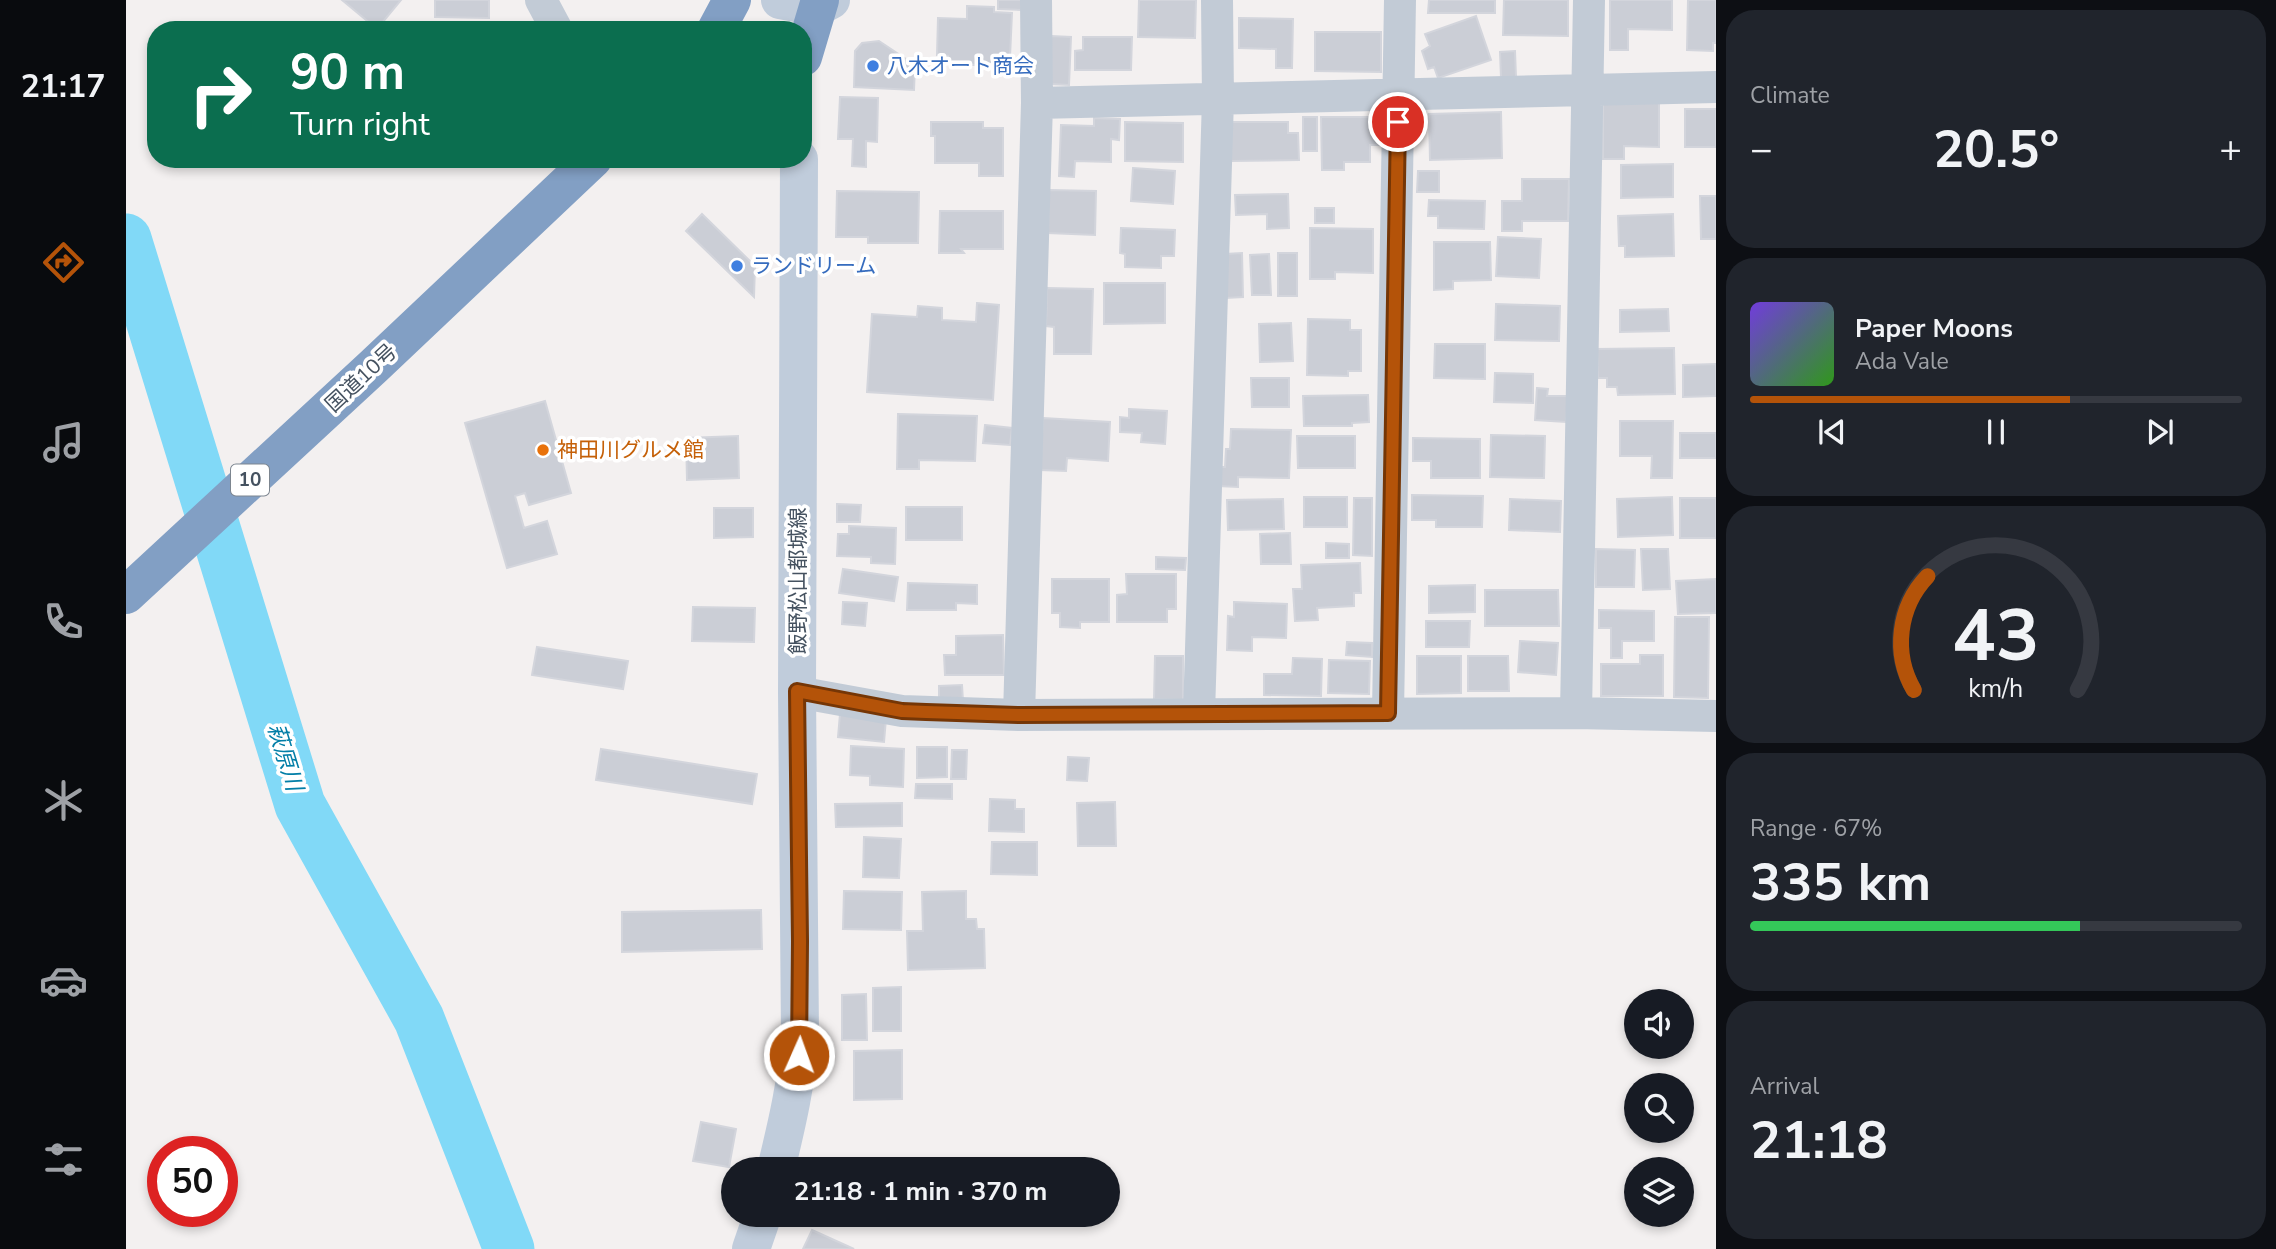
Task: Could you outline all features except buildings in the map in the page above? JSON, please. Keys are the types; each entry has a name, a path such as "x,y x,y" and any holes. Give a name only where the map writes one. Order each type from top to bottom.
{"highway":[{"path":"721,21 732,0"},
{"path":"812,32 823,2"},
{"name":"国道10号","path":"126,594 374,366 583,168"}],"main road":[{"path":"748,0 780,21"},
{"path":"780,0 823,2"},
{"name":"飯野松山都城線","path":"779,1157 797,1075 800,1035 797,691 799,168"},
{"path":"751,1249 759,1227"}],"street":[{"path":"541,0 552,21"},
{"path":"1019,715 1037,103 1036,0"},
{"path":"1199,715 1218,99 1217,0"},
{"path":"1388,713 1400,0"},
{"path":"1576,713 1589,0"},
{"path":"1037,103 1716,87"},
{"path":"797,691 902,711 1019,715 1576,713 1716,716"}],"waterway":[{"name":"萩原川","path":"126,239 300,805 419,1019 509,1249"}],"place":[{"name":"八木オート商会","path":"873,66"},
{"name":"ランドリーム","path":"737,266"},
{"name":"神田川グルメ館","path":"543,450"}],"route":[{"path":"799,1055 797,691 902,711 926,712 1019,715 1388,713 1398,122"}]}
